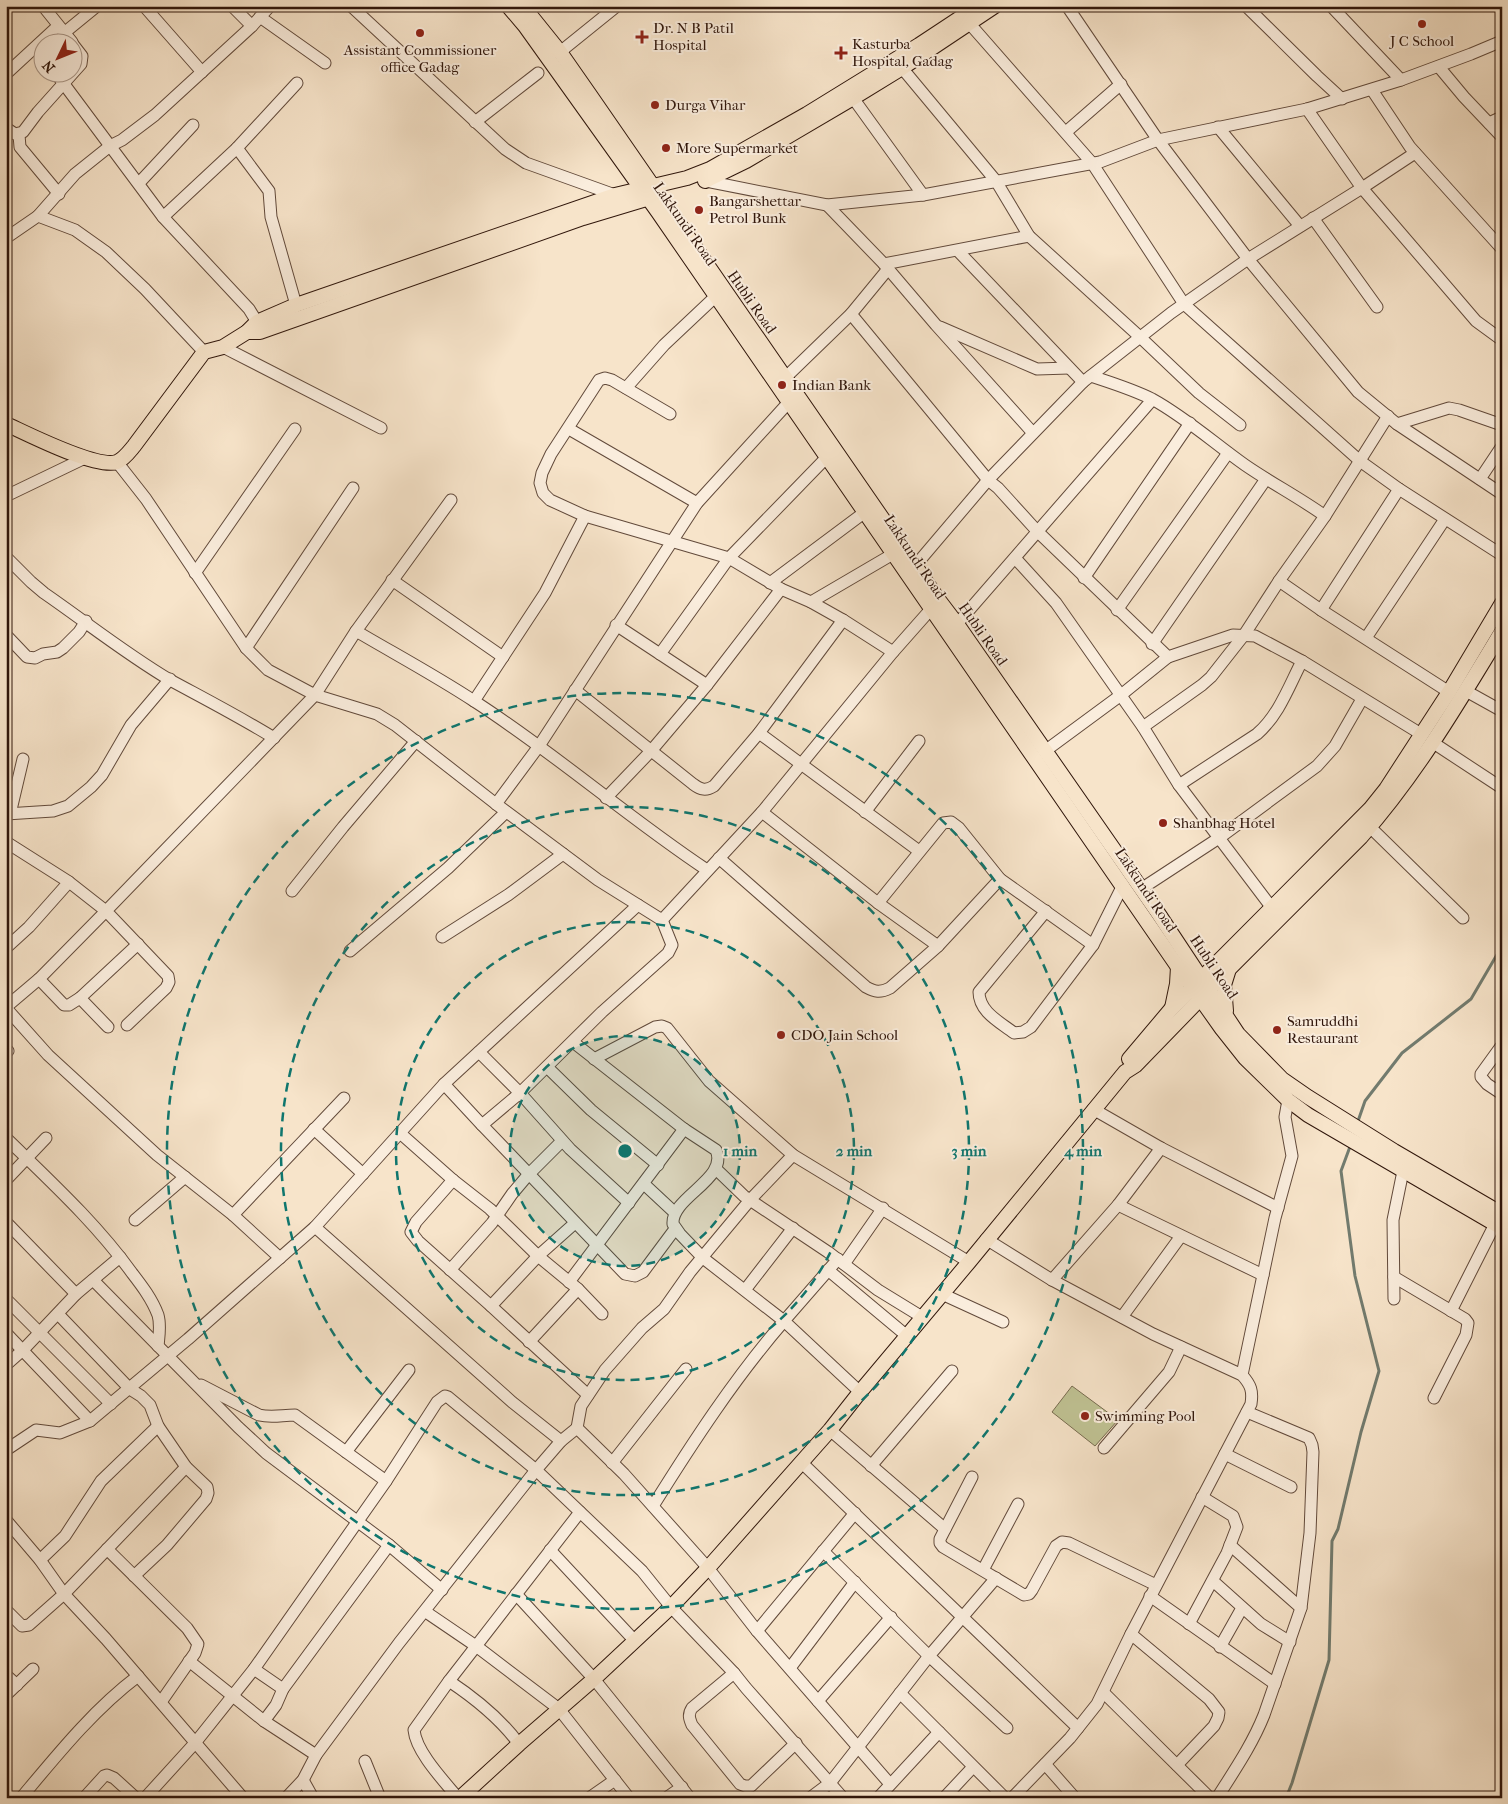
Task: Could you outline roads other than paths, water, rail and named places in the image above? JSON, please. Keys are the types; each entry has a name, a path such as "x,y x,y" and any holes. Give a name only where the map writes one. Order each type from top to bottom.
{"main road":[{"name":"Lakkundi Road","path":"508,6 650,192 716,296 1178,967 1201,988"},
{"name":"Hubli Road","path":"523,6 560,52 650,192 786,378 1186,955 1201,988 1222,1019 1282,1079 1500,1222"},
{"path":"6,424 85,458 105,463 117,462 126,456 134,446 204,352 223,347 252,327 296,305 315,306 582,218 710,169 807,114 919,46 978,6"},
{"path":"252,327 260,332 315,306 615,196 650,192 706,181 746,161 853,98 995,6"},
{"path":"459,1798 594,1679 671,1607 708,1568 830,1430 1094,1109 1125,1072 1136,1065 1177,1013 1225,964 1379,817 1426,738 1449,692 1502,603"},
{"path":"1500,1222 1474,1211 1308,1115 1288,1100 1245,1058 1222,1019 1225,964 1272,908 1370,809 1426,738 1455,709 1502,631"},
{"path":"1186,955 1201,962 1225,964"},
{"path":"1177,1013 1178,967"},
{"path":"1177,1013 1196,1013 1222,1019"}],"street":[{"path":"43,6 61,30 96,6"},
{"path":"144,6 202,72"},
{"path":"232,6 325,63"},
{"path":"6,238 38,216 75,174 110,146 122,140 156,115 256,22 270,6"},
{"path":"351,6 505,149 526,163 615,196"},
{"path":"560,52 617,6"},
{"path":"1067,6 1158,140 1248,259 1358,392 1397,424 1502,494"},
{"path":"1246,6 1342,99"},
{"path":"1331,6 1401,80"},
{"path":"969,23 1092,164 1184,304 1360,461 1399,489 1502,555"},
{"path":"706,181 827,205 923,195 1092,164 1158,140 1342,99 1439,67 1502,41"},
{"path":"6,74 32,57"},
{"path":"1439,67 1502,137"},
{"path":"902,68 996,181 1029,236 1199,393 1240,425"},
{"path":"475,122 538,73"},
{"path":"19,135 26,129 63,82 163,217 249,309 252,327"},
{"path":"163,217 237,148 297,83"},
{"path":"1066,132 1121,84"},
{"path":"1372,90 1415,153 1502,249"},
{"path":"853,98 923,195"},
{"path":"1307,108 1362,188 1476,321 1502,340"},
{"path":"1490,123 1502,117"},
{"path":"139,183 193,125"},
{"path":"1218,127 1300,226"},
{"path":"6,128 12,133 19,135"},
{"path":"19,135 20,147 59,194"},
{"path":"237,148 269,191 270,217 296,305"},
{"path":"915,566 988,480 1087,379 1184,304 1248,259 1415,153"},
{"path":"827,205 886,266 936,326 1033,434"},
{"path":"38,216 75,230 106,252 140,283 204,352"},
{"path":"1313,218 1378,307"},
{"path":"786,378 851,314 886,266 1029,236"},
{"path":"958,251 1069,368 1087,379 1121,386 1152,400 1190,423 1228,453 1266,479 1325,516"},
{"path":"626,388 664,345 716,296"},
{"path":"851,314 988,480 998,488 1037,531 1084,578 1168,657"},
{"path":"936,326 1037,368 1069,368"},
{"path":"223,347 381,428"},
{"path":"670,414 612,380 605,378 599,380 551,454 542,473 540,483 543,493 550,500 585,516 729,558 781,589 843,620 893,652"},
{"path":"957,624 1152,400"},
{"path":"496,804 538,746 697,503 789,402"},
{"path":"1397,424 1449,408 1502,425"},
{"path":"1143,727 1211,677 1244,634 1325,516 1388,416"},
{"path":"1084,578 1190,423"},
{"path":"195,573 295,428"},
{"path":"568,429 697,503"},
{"path":"1480,479 1502,446"},
{"path":"1117,610 1228,453"},
{"path":"660,654 729,558 827,457"},
{"path":"6,496 85,458"},
{"path":"117,462 146,499 246,648 268,670 315,695 377,714 395,725 506,812 598,880 662,920 672,945 668,953 602,1012 520,1093 482,1126"},
{"path":"1152,644 1266,479"},
{"path":"246,648 353,488"},
{"path":"1321,610 1399,489"},
{"path":"280,1258 233,1215 157,1155 48,1055 6,1008 39,979 315,695 356,631 451,500"},
{"path":"770,583 865,512"},
{"path":"474,701 545,592 585,516"},
{"path":"1366,638 1445,519"},
{"path":"810,602 893,554"},
{"path":"6,557 31,582 170,679 235,714 274,738"},
{"path":"1015,558 1056,603 1143,727 1179,785 1272,908"},
{"path":"392,580 503,657"},
{"path":"1279,581 1449,692"},
{"path":"606,798 651,751 707,685 781,589"},
{"path":"662,920 762,812 893,652 931,609"},
{"path":"575,690 700,790 708,790 714,786 759,733 843,620"},
{"path":"6,635 27,657 35,658 43,654 57,652 63,648 79,632 86,621"},
{"path":"616,626 707,685"},
{"path":"356,631 474,701 538,746 671,846 707,870"},
{"path":"1045,751 1121,695 1168,657 1233,635 1244,634 1255,636 1302,661 1502,788"},
{"path":"1179,785 1268,725 1302,661"},
{"path":"23,759 8,814 53,811 68,806 102,775 131,725 170,679"},
{"path":"1466,691 1502,711"},
{"path":"1141,890 1219,838 1317,766 1335,746 1362,699"},
{"path":"759,733 919,851"},
{"path":"292,891 416,741"},
{"path":"865,812 919,741"},
{"path":"350,951 448,868 506,812"},
{"path":"762,812 878,903 938,946"},
{"path":"878,903 943,822 951,822 960,828 1000,879 1092,945"},
{"path":"1370,827 1463,918"},
{"path":"7,845 69,882 106,911 168,976 169,982 166,988 127,1025"},
{"path":"442,937 508,895 563,854"},
{"path":"719,858 866,987 875,992 883,992 890,988 938,946 1000,879"},
{"path":"6,948 29,927 69,882"},
{"path":"1046,911 979,992 979,1001 984,1009 1014,1033 1023,1032 1031,1027 1092,945 1123,885"},
{"path":"6,1450 36,1430 60,1433 90,1421 130,1389 315,1227 444,1084 638,905"},
{"path":"39,979 64,1005 69,1005 80,998 138,944"},
{"path":"80,998 108,1027"},
{"path":"594,1059 655,1027 662,1026 667,1028 709,1081 793,1154 969,1262"},
{"path":"573,1042 684,1129 716,1150 718,1159 716,1170 674,1212 672,1219 675,1229 703,1258 784,1321 860,1392"},
{"path":"1502,1045 1481,1074 1481,1077 1487,1084 1502,1094"},
{"path":"479,1052 520,1093 562,1141 629,1203"},
{"path":"547,1067 591,1110 658,1165"},
{"path":"444,1084 625,1274 635,1276 643,1272 675,1229"},
{"path":"233,1215 344,1098"},
{"path":"1242,1375 1262,1276 1292,1156 1285,1117 1288,1100"},
{"path":"1094,1109 1161,1148 1278,1208"},
{"path":"314,1129 363,1174"},
{"path":"529,1342 573,1286 597,1245 684,1129"},
{"path":"400,1133 497,1216 602,1314"},
{"path":"6,1138 42,1171 120,1257 153,1304 158,1318 158,1346"},
{"path":"6,1180 46,1138"},
{"path":"450,1270 497,1216 528,1174 562,1141"},
{"path":"1052,1280 1118,1205 1161,1148"},
{"path":"286,1798 303,1780 316,1754 399,1643 426,1612 536,1470 561,1441 577,1428 582,1406 605,1370 642,1328 664,1309 690,1272 750,1200 793,1154"},
{"path":"716,1170 744,1196 793,1228 878,1290 922,1317"},
{"path":"1394,1299 1393,1220 1403,1170"},
{"path":"135,1220 185,1177"},
{"path":"453,1180 416,1222 411,1232 418,1241 588,1395"},
{"path":"644,1184 674,1212"},
{"path":"1118,1205 1262,1276"},
{"path":"653,1506 721,1400 784,1321 828,1270 841,1262 883,1208"},
{"path":"6,1222 76,1294"},
{"path":"491,1306 538,1256 575,1222"},
{"path":"1451,1311 1500,1222"},
{"path":"315,1227 512,1402 561,1441"},
{"path":"745,1290 793,1228"},
{"path":"1122,1317 1181,1236"},
{"path":"986,1239 1052,1280 1122,1317 1242,1375 1250,1384 1253,1394 1252,1404 1150,1596 1104,1693 1078,1728 1012,1798"},
{"path":"6,1365 23,1350 76,1294 120,1257"},
{"path":"828,1270 907,1336"},
{"path":"1394,1277 1465,1319 1468,1323 1468,1329 1434,1398"},
{"path":"93,1280 192,1381 266,1452 388,1545 442,1590"},
{"path":"942,1294 1003,1322"},
{"path":"6,1299 110,1404"},
{"path":"58,1314 130,1389 141,1396 150,1406 158,1426 186,1467 207,1488 206,1499 167,1545 134,1576"},
{"path":"6,1333 90,1421"},
{"path":"1104,1448 1169,1372 1181,1346"},
{"path":"612,1463 686,1369"},
{"path":"346,1452 409,1370"},
{"path":"872,1466 952,1371"},
{"path":"192,1381 259,1415 270,1418 295,1415 386,1480"},
{"path":"145,1798 195,1743 254,1669 386,1480 437,1402 445,1396 536,1470 642,1571 671,1607 734,1673 844,1798"},
{"path":"1217,1798 1257,1732 1290,1642 1301,1608 1310,1533 1312,1445 1308,1438 1248,1412"},
{"path":"40,1560 66,1536 101,1481 158,1426"},
{"path":"577,1428 653,1506 708,1568 757,1631 890,1784"},
{"path":"830,1430 945,1530"},
{"path":"1225,1454 1291,1487"},
{"path":"801,1462 1078,1728"},
{"path":"6,1610 16,1622 26,1626 64,1594 186,1467"},
{"path":"972,1476 940,1539 943,1547 1024,1594 1029,1594 1056,1546 1065,1542 1156,1585"},
{"path":"1189,1624 1213,1581 1238,1527 1234,1516 1202,1498"},
{"path":"983,1570 1018,1504"},
{"path":"459,1798 440,1777 418,1744 414,1730 449,1681 580,1512"},
{"path":"757,1631 855,1513"},
{"path":"6,1520 40,1560 64,1594 161,1702 243,1798"},
{"path":"264,1721 276,1704 283,1689 388,1545"},
{"path":"1230,1546 1301,1608"},
{"path":"107,1549 195,1638 198,1644 189,1661 161,1702"},
{"path":"550,1550 634,1640"},
{"path":"823,1551 891,1616 929,1656 1006,1728"},
{"path":"810,1798 830,1783 929,1656 996,1578"},
{"path":"1213,1581 1261,1624 1290,1642"},
{"path":"790,1668 855,1582"},
{"path":"516,1594 594,1679 690,1798"},
{"path":"1150,1596 1275,1684"},
{"path":"1220,1647 1242,1608"},
{"path":"426,1612 476,1646 559,1709 630,1798"},
{"path":"818,1701 891,1616"},
{"path":"1131,1634 1210,1699 1219,1712 1214,1726 1177,1765"},
{"path":"189,1661 264,1721 316,1754"},
{"path":"6,1695 33,1669"},
{"path":"254,1669 283,1689"},
{"path":"734,1673 692,1708 689,1712 689,1718 692,1725 740,1784 751,1786 796,1743"},
{"path":"6,1675 17,1685"},
{"path":"21,1798 70,1740 118,1692 138,1676"},
{"path":"449,1681 491,1712 519,1744"},
{"path":"900,1692 1005,1798"},
{"path":"1104,1693 1210,1798"},
{"path":"878,1798 938,1732"},
{"path":"365,1761 380,1798"},
{"path":"1045,1764 1076,1798"},
{"path":"944,1798 973,1767"},
{"path":"84,1798 107,1775 114,1778 136,1798"},
{"path":"303,1780 313,1798"},
{"path":"589,1798 615,1780"},
{"path":"666,1798 682,1787"}],"waterway":[{"path":"1357,1124 1365,1101 1402,1053 1471,999 1502,946"},
{"path":"1286,1798 1329,1660 1332,1541 1338,1529 1361,1432 1379,1371 1355,1276 1341,1171 1351,1144"}],"place":[{"name":"J C School","path":"1422,24"},
{"name":"Assistant Commissioner office Gadag","path":"420,33"},
{"name":"Dr. N B Patil Hospital","path":"642,37"},
{"name":"Kasturba Hospital, Gadag","path":"841,53"},
{"name":"Durga Vihar","path":"655,105"},
{"name":"More Supermarket","path":"666,148"},
{"name":"Bangarshettar Petrol Bunk","path":"699,210"},
{"name":"Indian Bank","path":"782,385"},
{"name":"Shanbhag Hotel","path":"1163,823"},
{"name":"Samruddhi Restaurant","path":"1277,1030"},
{"name":"CDO Jain School","path":"781,1035"},
{"name":"Swimming Pool","path":"1085,1416"}]}
